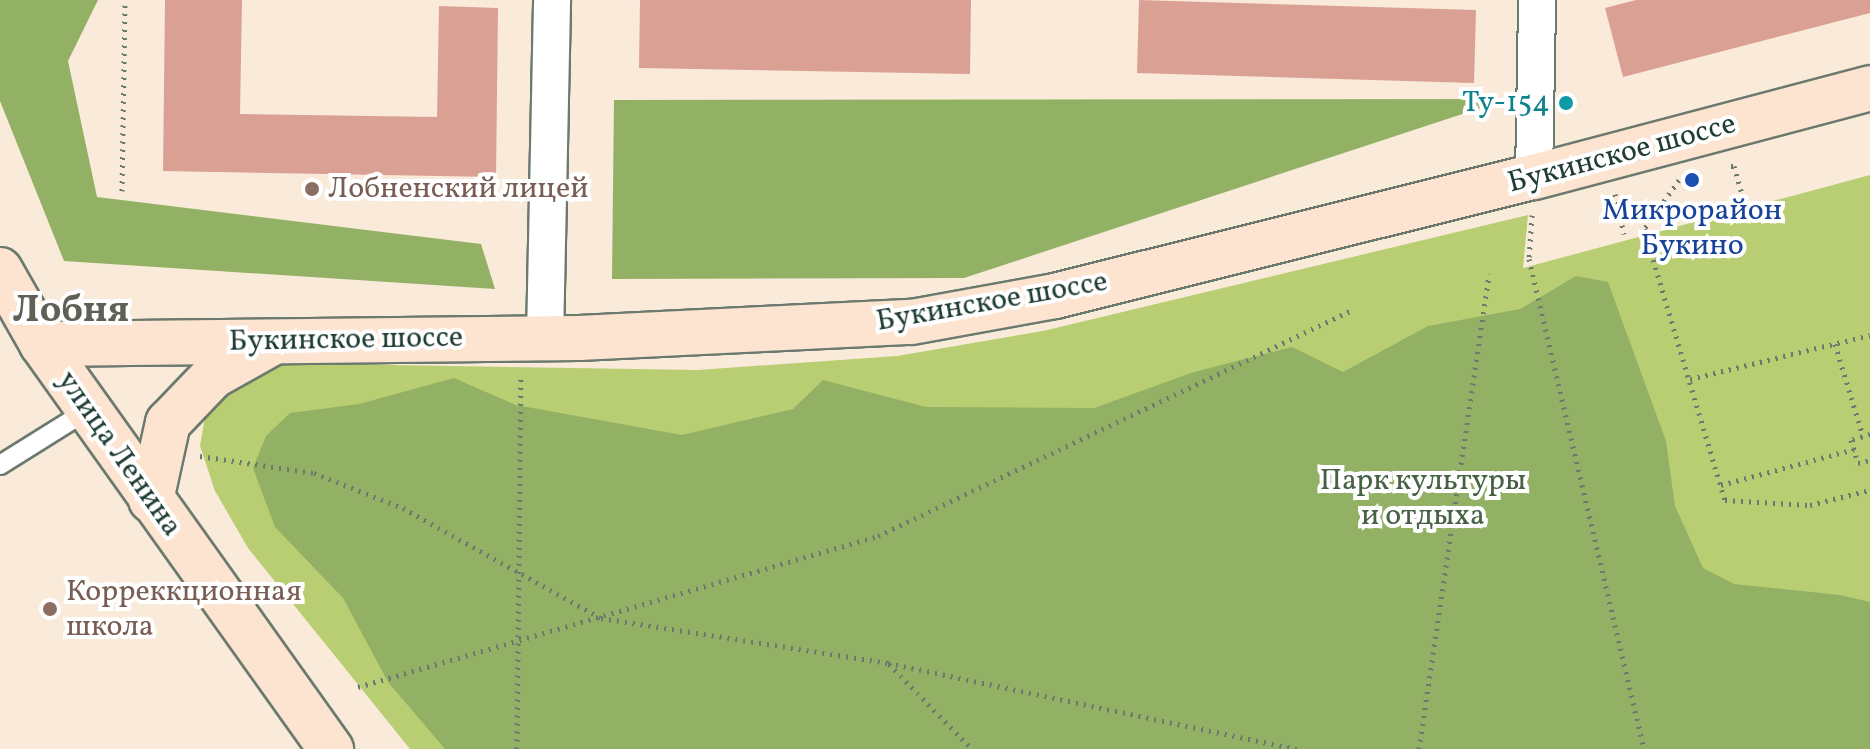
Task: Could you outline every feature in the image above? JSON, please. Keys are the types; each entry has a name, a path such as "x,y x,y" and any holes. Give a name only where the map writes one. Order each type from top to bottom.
{"main road":[{"name":"Букинское шоссе","path":"42,344 275,341 533,351 912,322 1055,296 1534,177 1870,88"},
{"name":"улица Ленина","path":"0,270 42,344 331,749"},
{"path":"151,500 168,423 213,376 275,341"}],"street":[{"path":"533,351 552,0"},
{"path":"1534,177 1537,0"}],"lane":[{"path":"0,465 88,410"}],"path":[{"path":"122,191 125,0"},
{"path":"1720,169 1734,166 1744,202"},
{"path":"1534,177 1529,259 1644,749"},
{"path":"1690,177 1675,181 1644,229 1725,500 1810,505 1870,490"},
{"path":"1615,194 1624,234"},
{"path":"1419,749 1489,274"},
{"path":"358,687 878,536 1352,310"},
{"path":"1690,379 1870,335"},
{"path":"1835,344 1866,435 1851,440 1858,463 1870,460"},
{"path":"517,749 519,574 533,351"},
{"path":"1721,485 1854,449"},
{"path":"193,456 211,455 314,473 403,508 601,618 888,663 1297,749"},
{"path":"888,663 972,749"}],"green space":[{"path":"0,0 98,0 68,61 97,197 481,244 495,289 64,261 0,101"},
{"path":"1508,99 964,278 612,279 614,100"},
{"name":"Парк культуры и отдыха","path":"1870,175 1870,749 410,749 248,548 215,491 200,446 206,411 224,381 269,363 698,370 897,356 1043,331 1528,215 1523,268"},
{"name":"Парк культуры и отдыха","path":"1576,276 1608,282 1666,441 1675,506 1703,568 1734,584 1840,595 1870,602 1870,749 445,749 388,682 343,598 275,527 253,468 266,436 290,413 359,404 454,378 516,405 682,435 793,409 823,380 926,407 1094,408 1194,372 1292,347 1343,372 1428,326 1520,309"}],"building":[{"path":"165,0 242,0 240,114 437,117 439,6 498,8 496,177 163,171"},
{"path":"640,0 971,0 970,74 639,68"},
{"path":"1139,0 1476,10 1474,83 1137,73"},
{"path":"1636,0 1870,0 1870,13 1623,77 1605,8"}],"place":[{"name":"Ту-154","path":"1566,103"},
{"name":"Микрорайон Букино","path":"1692,180"},
{"name":"Лобненский лицей","path":"312,189"},
{"name":"Корреккционная школа","path":"50,609"}],"district":[{"name":"Лобня","path":"71,312"}]}
